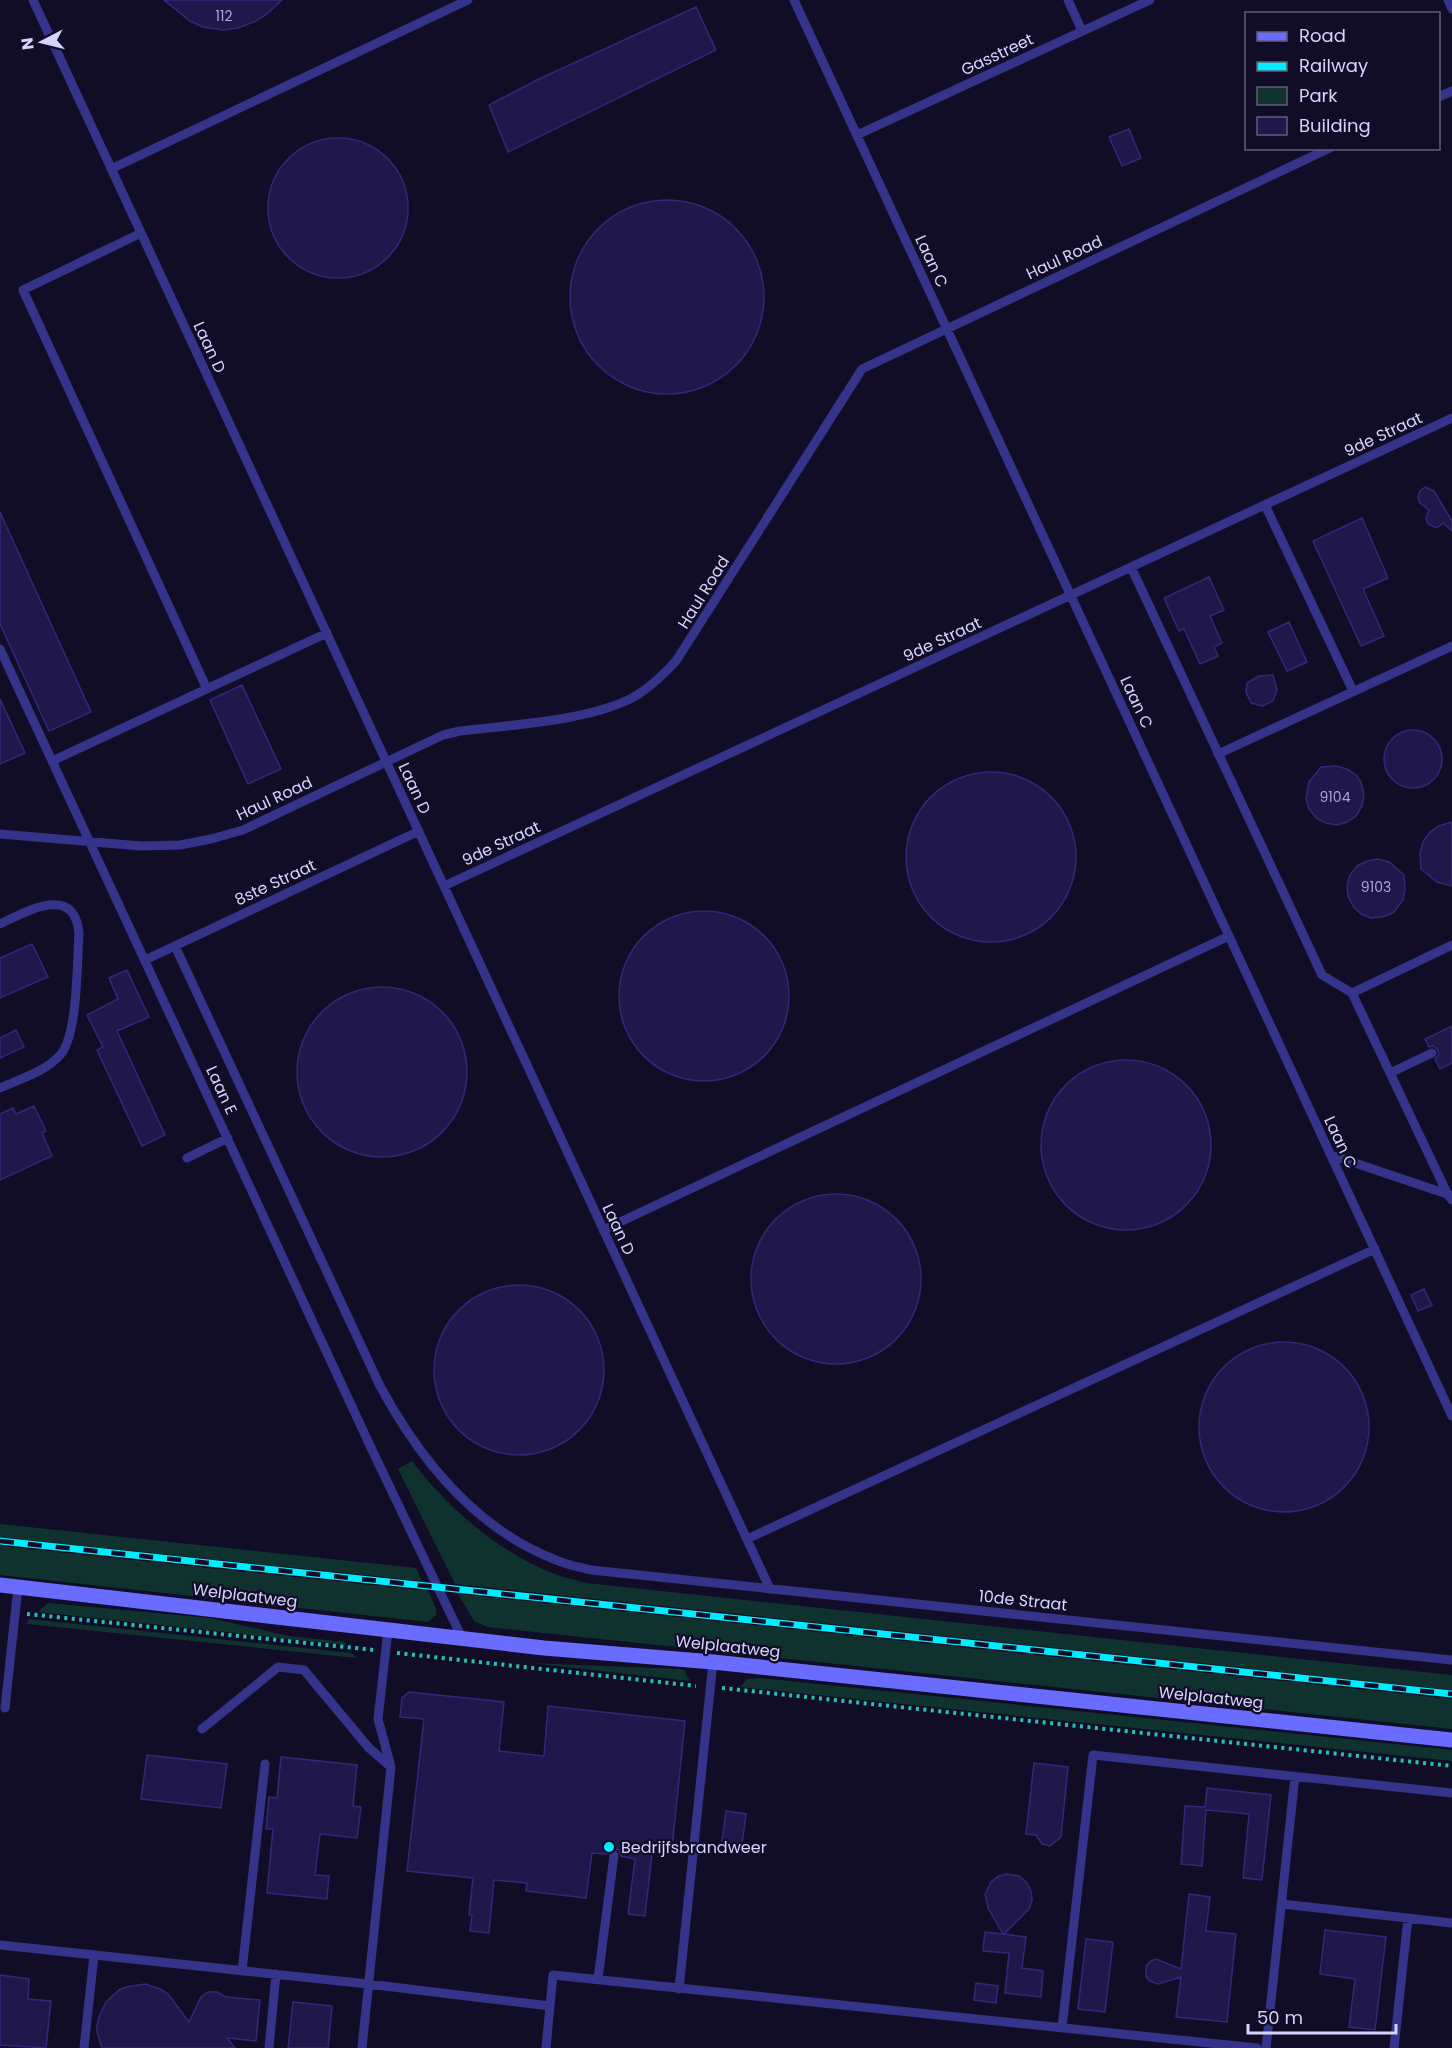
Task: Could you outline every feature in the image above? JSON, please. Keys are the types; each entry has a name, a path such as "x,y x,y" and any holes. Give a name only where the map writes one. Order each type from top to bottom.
{"street":[{"name":"Welplaatweg","path":"0,1585 544,1648 713,1662 1452,1740"}],"lane":[{"name":"Laan D","path":"33,0 327,633 389,761 418,831 770,1589"},
{"path":"111,169 468,0"},
{"name":"Laan C","path":"794,0 1452,1416"},
{"path":"1068,0 1082,32"},
{"name":"Gasstreet","path":"857,135 1150,0"},
{"path":"1448,0 1452,9"},
{"name":"Haul Road","path":"0,834 141,846 180,845 211,839 243,830 443,735 576,716 631,698 656,681 676,661 862,369 1326,150"},
{"path":"141,233 23,290 207,689"},
{"name":"9de Straat","path":"444,886 1452,418"},
{"path":"1265,505 1353,692"},
{"path":"1131,567 1322,975 1352,993 1451,1196"},
{"path":"52,761 327,633"},
{"path":"1218,754 1452,646"},
{"name":"Laan E","path":"0,649 462,1638"},
{"name":"8ste Straat","path":"145,960 418,831"},
{"path":"0,924 48,903 66,908 73,914 78,922 79,933 73,1016 70,1035 62,1053 46,1066 0,1088"},
{"path":"603,1230 1229,936"},
{"path":"1352,993 1452,945"},
{"name":"10de Straat","path":"175,946 380,1386 396,1415 430,1464 457,1495 484,1518 531,1549 556,1560 591,1570 1452,1660"},
{"path":"1390,1073 1432,1053"},
{"path":"186,1158 228,1138"},
{"path":"1331,1155 1451,1196"},
{"path":"747,1539 1375,1249"},
{"path":"5,1708 18,1587"},
{"path":"362,2048 391,1767 378,1719 388,1630"},
{"path":"679,1989 713,1662"},
{"path":"202,1729 278,1667 304,1670 369,1748 391,1767"},
{"path":"1062,2028 1093,1755 1452,1793"},
{"path":"242,1971 265,1764"},
{"path":"1266,2048 1295,1776"},
{"path":"598,1979 614,1855"},
{"path":"1282,1904 1452,1923"},
{"path":"1394,2048 1408,1918"},
{"path":"0,1946 368,1984 550,2006"},
{"path":"84,2048 94,1955"},
{"path":"269,2048 276,1974"},
{"path":"546,2048 553,1975 1257,2048"}],"green space":[{"path":"412,1461 458,1512 494,1541 534,1565 586,1583 1452,1675 1452,1690 455,1584 398,1469"},
{"path":"0,1524 416,1568 422,1581 0,1537"},
{"path":"0,1546 428,1591 436,1608 436,1615 428,1622 0,1575"},
{"path":"458,1594 1452,1699 1452,1729 487,1627 474,1621"},
{"path":"48,1603 210,1618 289,1636 345,1642 346,1645 38,1612"},
{"path":"29,1619 351,1653 357,1658 27,1624"},
{"path":"530,1663 680,1669 684,1670 690,1681"},
{"path":"760,1678 1452,1750 1452,1761 740,1687 747,1679"}],"building":[{"path":"164,0 282,0 256,21 238,28 223,30 203,27 190,21"},
{"path":"696,7 716,50 508,152 489,105 539,79"},
{"path":"1129,129 1141,158 1122,166 1109,137"},
{"path":"338,138 365,143 387,159 403,181 408,208 403,235 387,257 365,273 338,278 311,273 289,257 273,235 268,208 273,181 289,159 311,143"},
{"path":"657,200 677,200 713,211 736,228 748,243 757,260 764,287 764,307 757,334 748,351 736,366 721,378 704,387 677,394 657,394 621,383 592,359 581,343 574,325 570,307 570,287 581,251 605,222 621,211 639,204"},
{"path":"1425,487 1434,491 1452,521 1452,531 1443,523 1437,528 1428,524 1426,518 1429,510 1420,503 1418,497 1420,491"},
{"path":"0,512 91,712 49,731 0,624"},
{"path":"1362,518 1388,578 1363,589 1384,636 1361,646 1313,541"},
{"path":"1209,577 1224,610 1210,616 1222,643 1214,647 1218,656 1200,664 1184,629 1179,631 1164,598"},
{"path":"1289,622 1307,662 1287,671 1268,632"},
{"path":"1273,675 1277,690 1273,701 1263,706 1251,703 1246,692 1247,683 1259,676"},
{"path":"242,685 281,769 248,784 210,700"},
{"path":"0,699 25,753 0,764"},
{"path":"1407,730 1419,730 1434,738 1442,753 1442,765 1434,780 1419,788 1407,788 1392,780 1384,765 1384,753 1392,738"},
{"path":"1336,766 1356,775 1361,782 1364,795 1362,806 1356,816 1337,825 1316,818 1309,809 1306,799 1309,782 1321,767"},
{"path":"991,772 1008,773 1024,778 1051,797 1070,824 1075,840 1075,874 1070,890 1051,917 1024,936 1008,941 991,942 974,941 958,936 931,917 912,890 907,874 906,857 907,840 912,824 931,797 958,778 974,773"},
{"path":"1452,822 1452,886 1437,882 1421,869 1420,853 1423,842 1430,832"},
{"path":"1378,859 1389,862 1404,875 1405,889 1403,900 1393,913 1371,918 1361,914 1353,906 1348,896 1347,885 1350,875 1357,866"},
{"path":"704,911 721,912 737,917 764,936 783,963 788,979 788,1013 783,1029 764,1056 737,1075 721,1080 704,1081 687,1080 671,1075 644,1056 625,1029 620,1013 619,996 620,979 625,963 644,936 671,917 687,912"},
{"path":"32,944 48,977 0,998 0,958"},
{"path":"127,970 149,1017 117,1031 165,1135 142,1146 97,1050 103,1047 87,1015 118,999 109,978"},
{"path":"382,987 399,988 415,993 442,1012 461,1039 466,1055 466,1089 461,1105 442,1132 415,1151 399,1156 382,1157 365,1156 349,1151 322,1132 303,1105 298,1089 297,1072 298,1055 303,1039 322,1012 349,993 365,988"},
{"path":"1452,1026 1452,1063 1440,1069 1435,1059 1439,1054 1438,1050 1433,1046 1429,1047 1425,1039"},
{"path":"16,1030 24,1047 0,1058 0,1038"},
{"path":"1126,1060 1143,1061 1159,1066 1186,1085 1205,1112 1210,1128 1210,1162 1205,1178 1186,1205 1159,1224 1143,1229 1126,1230 1109,1229 1093,1224 1066,1205 1047,1178 1042,1162 1041,1145 1042,1128 1047,1112 1066,1085 1093,1066 1109,1061"},
{"path":"34,1106 46,1131 42,1133 52,1156 0,1180 0,1114 13,1108 16,1114"},
{"path":"836,1194 853,1195 869,1200 896,1219 915,1246 920,1262 920,1296 915,1312 896,1339 869,1358 853,1363 836,1364 819,1363 803,1358 776,1339 757,1312 752,1296 751,1279 752,1262 757,1246 776,1219 803,1200 819,1195"},
{"path":"519,1285 536,1286 552,1291 579,1310 598,1337 603,1353 603,1387 598,1403 579,1430 552,1449 536,1454 519,1455 502,1454 486,1449 459,1430 440,1403 435,1387 434,1370 435,1353 440,1337 459,1310 486,1291 502,1286"},
{"path":"1424,1289 1432,1305 1418,1311 1411,1295"},
{"path":"1284,1342 1301,1343 1317,1348 1344,1367 1363,1394 1368,1410 1368,1444 1363,1460 1344,1487 1317,1506 1301,1511 1284,1512 1267,1511 1251,1506 1224,1487 1205,1460 1200,1444 1199,1427 1200,1410 1205,1394 1224,1367 1251,1348 1267,1343"},
{"path":"409,1692 504,1702 499,1751 544,1756 548,1706 685,1721 672,1848 653,1845 645,1916 628,1914 635,1859 621,1856 619,1850 614,1848 607,1854 592,1853 586,1898 526,1891 527,1883 494,1880 489,1933 470,1931 472,1915 469,1915 473,1878 407,1871 424,1719 400,1717 402,1698"},
{"path":"147,1755 227,1764 221,1808 141,1799"},
{"path":"281,1757 357,1765 353,1806 361,1807 357,1838 320,1834 315,1875 329,1876 327,1899 267,1893 273,1829 266,1829 269,1797 277,1798"},
{"path":"1034,1763 1068,1767 1061,1837 1050,1846 1042,1844 1036,1835 1026,1834"},
{"path":"1207,1788 1271,1795 1262,1880 1243,1878 1249,1814 1206,1810 1202,1866 1181,1864 1185,1806 1205,1807"},
{"path":"726,1811 746,1814 742,1844 722,1841"},
{"path":"1006,1874 1019,1876 1027,1883 1031,1891 1032,1900 1029,1909 1004,1934 1026,1937 1022,1968 1043,1971 1041,1997 1005,1993 1009,1953 983,1951 985,1932 1003,1934 988,1908 985,1894 991,1882"},
{"path":"1189,1894 1210,1897 1206,1931 1236,1934 1227,2022 1176,2017 1181,1977 1158,1984 1146,1977 1146,1966 1156,1959 1181,1969"},
{"path":"1325,1930 1386,1937 1375,2030 1349,2027 1355,1979 1320,1974"},
{"path":"1086,1939 1113,1942 1105,2012 1078,2009"},
{"path":"0,1975 29,1979 28,1999 51,2001 46,2048 0,2045"},
{"path":"976,1983 998,1986 996,2003 974,2000"},
{"path":"145,1984 168,1994 189,2022 201,1997 208,1992 217,1992 226,1997 260,2000 256,2041 227,2038 235,2048 102,2048 97,2025 106,2002 119,1990"},
{"path":"293,2002 332,2006 328,2048 288,2048"}],"railway":[{"path":"0,1541 1452,1694"}],"place":[{"name":"Bedrijfsbrandweer","path":"609,1847"}]}
